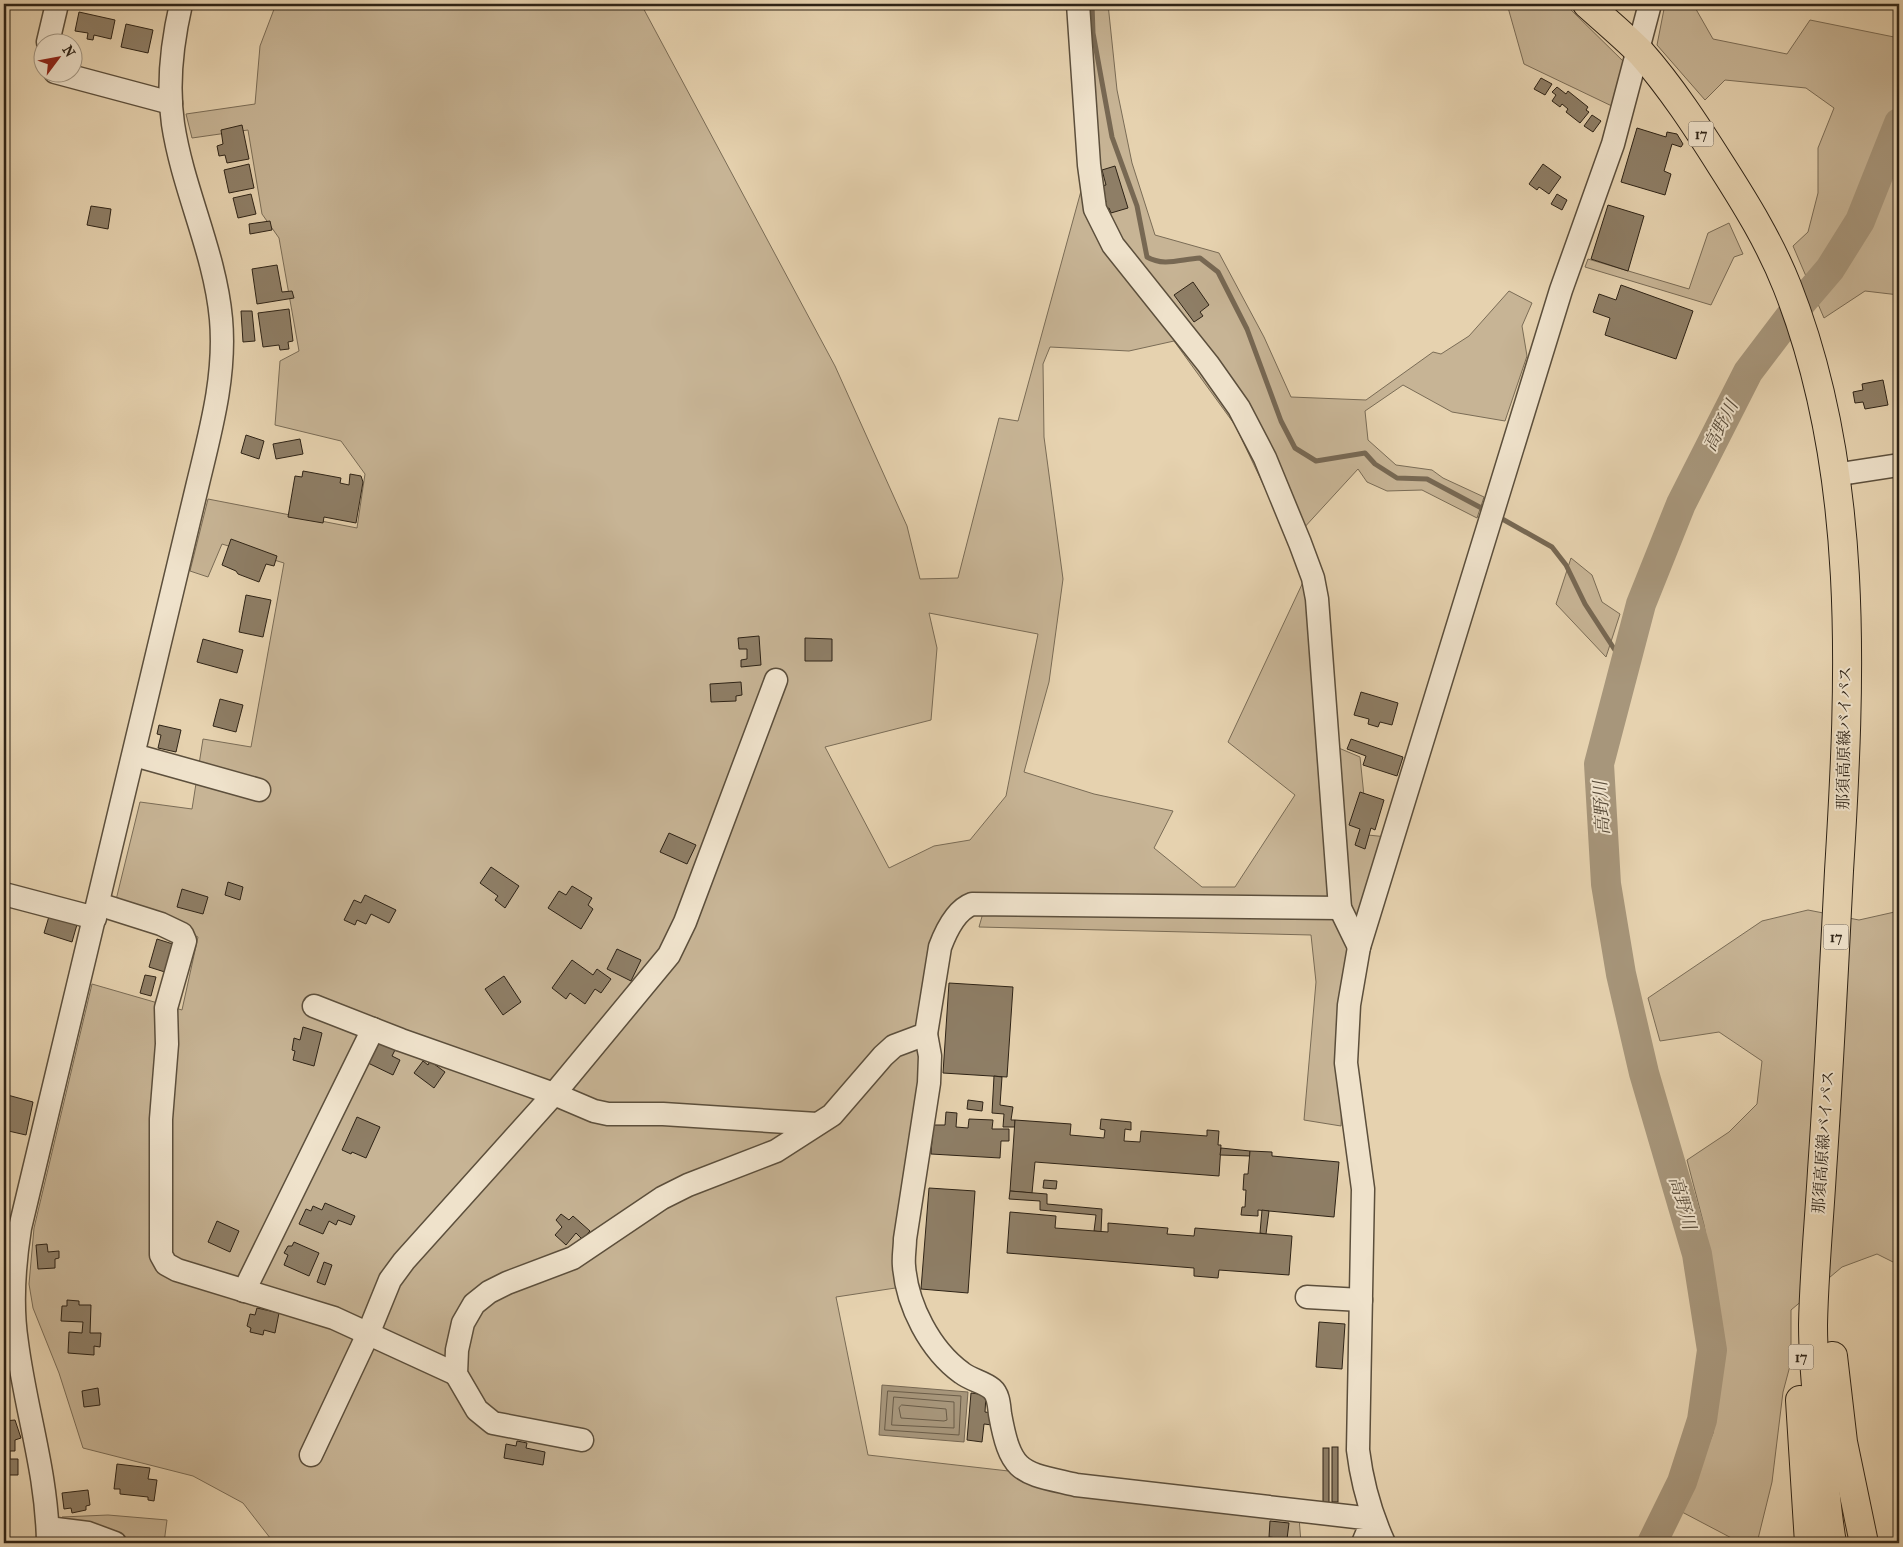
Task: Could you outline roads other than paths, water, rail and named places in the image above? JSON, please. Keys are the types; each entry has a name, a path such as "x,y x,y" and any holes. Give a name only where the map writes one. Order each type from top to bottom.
{"main road":[{"name":"那須高原線バイパス","path":"1587,4 1638,51 1688,115 1749,209 1767,242 1787,286 1804,334 1819,389 1834,476 1842,528 1846,612 1845,767 1822,1172 1815,1259 1813,1330 1832,1543"},
{"name":"17","path":"1809,1543 1800,1407 1801,1329 1808,1261 1822,1172"},
{"path":"1822,1172 1834,1377 1843,1442 1864,1543"}],"street":[{"path":"50,32 56,4"},
{"path":"115,1543 88,1533 48,1536 40,1456 16,1343 15,1264 20,1228 215,409 223,349 216,286 181,161 173,124 171,62 181,4"},
{"path":"1078,4 1084,108 1095,209 1113,245 1208,364 1238,408 1265,458 1313,578 1317,599 1340,908 1359,947"},
{"path":"1384,1543 1373,1519 1362,1483 1358,1450 1364,1189 1346,1063 1349,1005 1359,947 1560,290 1613,144 1650,4"},
{"path":"82,79 172,103"},
{"path":"1834,476 1899,465"},
{"path":"311,1455 368,1334 386,1289 404,1260 554,1094 669,954 676,942 776,680"},
{"path":"134,755 259,790"},
{"path":"4,894 161,924 182,934 185,941 166,1008 167,1044 161,1119 161,1255 166,1264 176,1270 334,1318 456,1374"},
{"path":"1340,908 972,904 963,908 945,934 940,947 926,1034 930,1056 929,1083 905,1239 904,1265 910,1296 916,1312 940,1354 962,1374 993,1389 998,1397 1006,1444 1019,1467 1029,1474 1076,1485 1373,1519"},
{"path":"314,1006 554,1094 594,1111 608,1114 664,1114 817,1124"},
{"path":"244,1291 373,1029"},
{"path":"582,1440 493,1423 477,1410 456,1374 457,1350 463,1323 474,1304 489,1292 573,1258 662,1198 688,1184 776,1151 832,1115 894,1046 926,1034"},
{"path":"1306,1297 1361,1300"},
{"path":"1363,1543 1373,1519"}],"water":[{"path":"882,1385 968,1392 964,1442 879,1435"}],"waterway":[{"path":"1092,4 1093,33 1112,137 1137,206 1147,257 1160,262 1200,258 1218,272 1247,329 1281,421 1295,448 1316,461 1365,453 1375,464 1397,478 1427,479 1487,511"},
{"name":"高野川","path":"1652,1543 1682,1482 1702,1420 1712,1350 1697,1254 1644,1073 1621,974 1606,884 1599,764 1641,604 1681,504 1748,372 1795,310 1830,269 1860,221 1899,123"},
{"path":"1497,516 1552,547 1566,565 1585,604 1624,664"}]}
